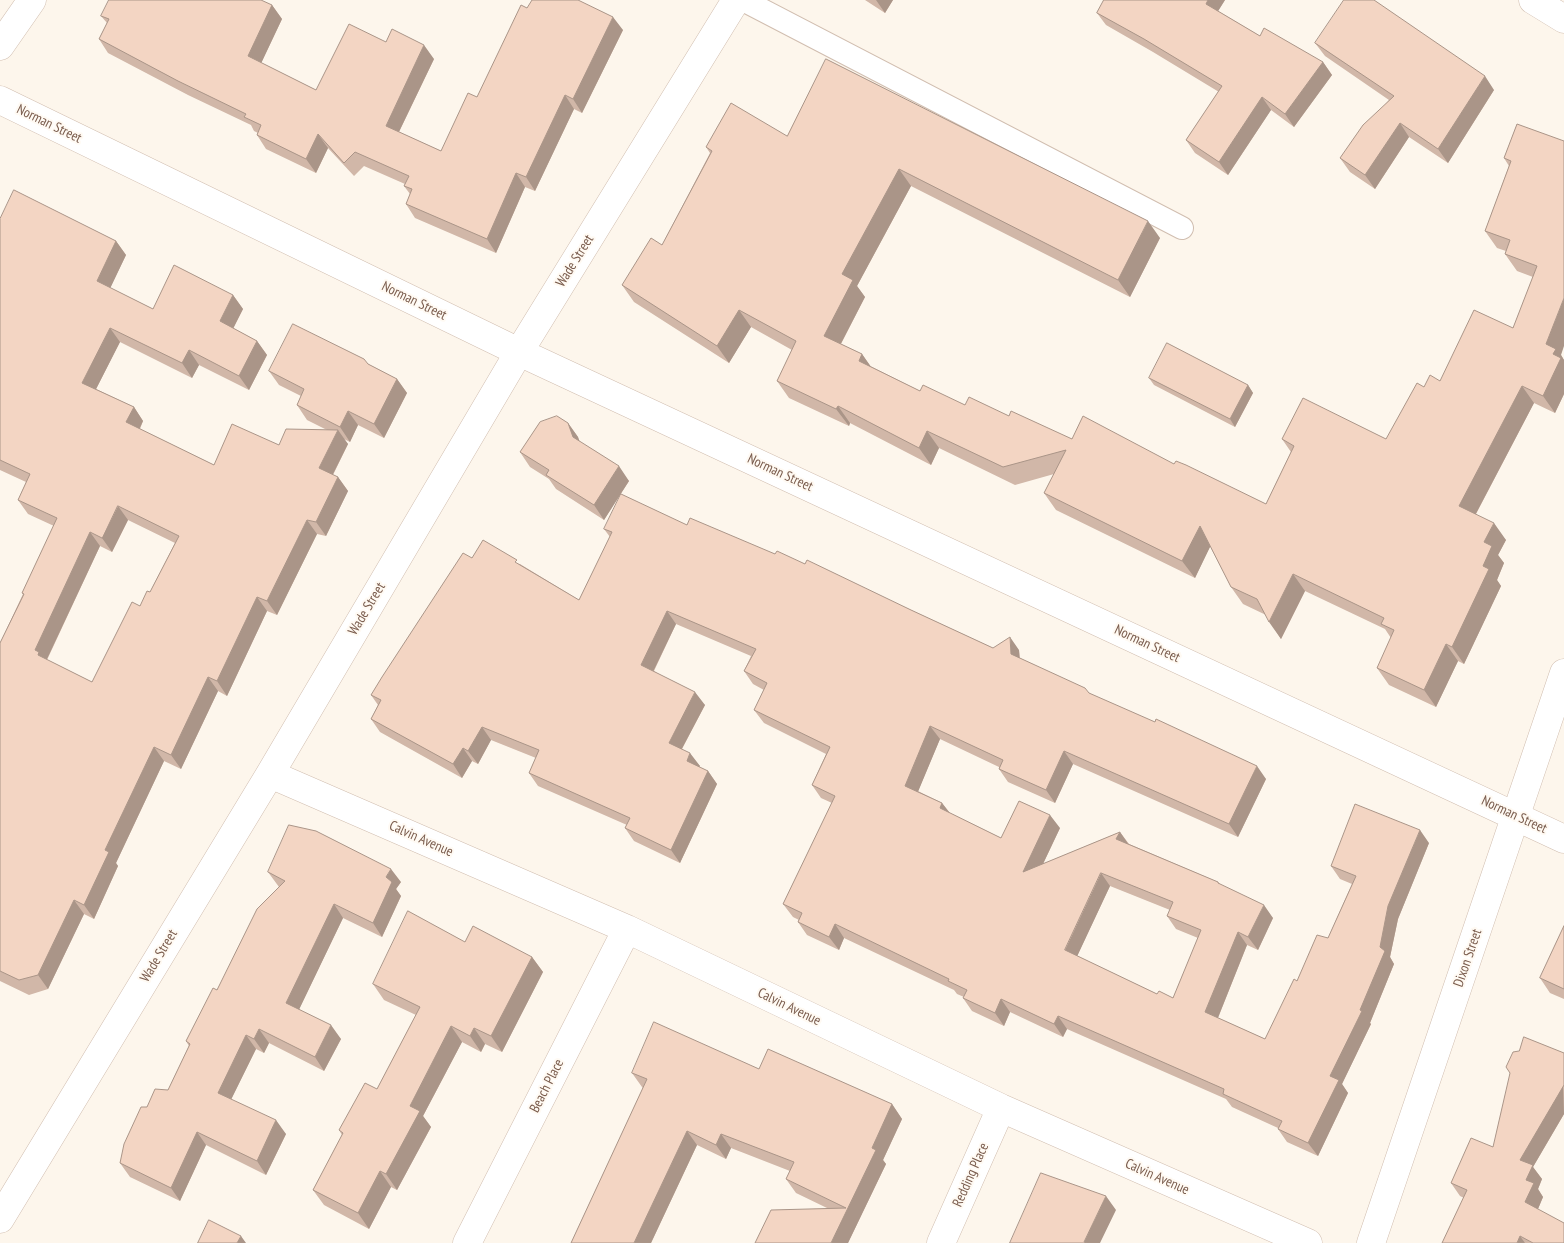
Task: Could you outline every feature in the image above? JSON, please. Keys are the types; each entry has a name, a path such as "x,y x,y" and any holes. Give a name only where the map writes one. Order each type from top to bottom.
{"street":[{"path":"0,46 32,0"},
{"name":"Wade Street","path":"0,1219 270,774 519,352 736,0"},
{"path":"1533,0 1564,19"},
{"name":"Norman Street","path":"0,100 519,352 1564,839"},
{"name":"Dixon Street","path":"1371,1243 1564,673"},
{"name":"Calvin Avenue","path":"270,774 627,929 1001,1108 1308,1243"},
{"name":"Beach Place","path":"468,1243 627,929"},
{"name":"Redding Place","path":"941,1243 1001,1108"}],"lane":[{"path":"743,0 1182,228"}],"building":[{"path":"109,0 261,0 272,5 248,56 316,90 349,24 386,42 392,29 424,45 386,126 441,151 468,93 477,97 521,5 527,8 532,0 578,0 613,17 573,99 565,95 526,177 516,173 487,239 406,204 412,189 404,186 409,176 355,152 344,163 318,134 306,159 257,135 261,125 244,117 246,114 178,81 99,39 109,19 101,16"},
{"path":"1104,0 1208,0 1206,4 1260,36 1264,28 1323,62 1285,114 1262,97 1219,162 1186,140 1222,86 1097,13"},
{"path":"1344,0 1374,0 1485,76 1438,149 1400,123 1365,175 1340,158 1363,125 1394,96 1315,43"},
{"path":"826,59 1148,221 1118,280 899,169 842,274 853,280 824,336 862,354 859,361 920,391 923,385 965,405 969,397 1009,416 1011,411 1072,439 1083,416 1174,464 1176,461 1186,465 1266,504 1294,446 1282,439 1303,398 1386,439 1417,383 1424,387 1430,375 1440,381 1474,310 1513,328 1537,266 1505,254 1510,240 1485,231 1511,161 1504,158 1517,124 1564,141 1564,298 1546,344 1556,349 1553,354 1561,358 1543,396 1522,386 1459,506 1494,523 1484,542 1492,546 1483,566 1489,569 1452,647 1446,644 1424,690 1377,668 1394,630 1381,624 1384,618 1293,574 1269,622 1257,599 1231,587 1200,526 1182,561 1044,493 1066,450 1003,467 927,431 919,448 838,406 836,409 777,381 796,341 739,310 717,346 622,285 651,238 662,245 712,151 706,147 731,103 787,136"},
{"path":"14,190 116,241 97,281 153,309 174,265 233,295 220,321 257,341 239,376 189,350 182,363 110,328 82,383 134,407 126,422 214,465 232,424 279,445 286,429 338,430 319,468 338,477 316,522 307,520 267,601 257,597 217,681 208,677 171,755 154,747 105,850 109,852 84,905 74,900 38,975 19,980 0,971 0,643 24,594 22,593 57,518 18,500 30,474 0,460 0,219","holes":["118,506 179,536 150,592 147,591 140,606 132,602 92,682 38,655 39,652 35,650 90,532 102,538"]},
{"path":"293,324 364,359 368,364 397,379 374,424 348,411 340,427 297,405 304,389 269,371"},
{"path":"1167,343 1248,385 1230,419 1149,378"},
{"path":"557,416 568,423 573,437 619,466 594,505 546,475 549,470 520,452 540,422"},
{"path":"621,494 687,525 690,518 775,554 777,551 805,564 807,560 993,648 1010,637 1011,654 1085,688 1089,693 1155,722 1156,719 1257,766 1229,824 1064,751 1046,790 999,769 1003,760 930,726 905,786 942,803 940,808 1001,838 1019,801 1050,815 1023,872 1120,832 1116,839 1218,882 1264,905 1248,937 1238,932 1205,1012 1265,1039 1294,979 1297,981 1317,935 1328,938 1356,876 1331,866 1355,804 1420,830 1388,906 1380,947 1385,951 1360,1010 1362,1011 1330,1076 1339,1080 1308,1143 1278,1129 1282,1121 1223,1094 1224,1089 1058,1016 1054,1024 1001,999 995,1013 963,998 967,990 948,981 949,979 835,924 829,937 798,922 802,913 783,904 835,796 812,785 830,747 754,710 767,683 744,671 756,649 667,611 641,665 695,692 669,743 690,753 687,761 708,771 671,850 625,828 630,818 529,773 539,750 482,727 468,751 463,748 453,764 371,719 381,700 371,695 463,553 472,558 483,540 517,560 515,562 579,600 612,532 604,529","holes":["1101,873 1173,902 1167,916 1201,930 1173,998 1159,991 1157,994 1065,950"]},
{"path":"289,825 316,831 391,869 386,877 392,882 373,923 334,904 286,1003 331,1025 315,1057 259,1029 254,1039 246,1035 218,1093 276,1120 257,1161 197,1132 171,1188 120,1163 124,1144 141,1107 147,1107 155,1089 168,1090 190,1044 186,1041 213,988 217,990 257,909 285,881 268,872"},
{"path":"408,911 465,942 473,926 532,957 491,1036 474,1028 470,1036 451,1026 410,1106 420,1111 386,1174 380,1171 358,1213 313,1190 343,1133 339,1130 365,1083 377,1089 420,1007 373,984"},
{"path":"1564,926 1564,989 1540,978"},
{"path":"654,1022 759,1069 768,1049 892,1104 872,1148 876,1150 831,1243 755,1243 771,1210 846,1208 786,1179 794,1162 721,1134 716,1145 687,1131 634,1243 571,1243 647,1079 632,1073"},
{"path":"1524,1037 1564,1053 1564,1085 1520,1160 1533,1165 1526,1180 1534,1183 1525,1202 1564,1223 1564,1243 1533,1243 1520,1236 1517,1243 1442,1243 1467,1190 1451,1183 1471,1138 1493,1147 1510,1073 1506,1067 1513,1052 1519,1051"},
{"path":"1041,1173 1106,1196 1084,1242 1087,1243 1010,1243"},
{"path":"209,1220 241,1236 237,1243 198,1243"}]}
